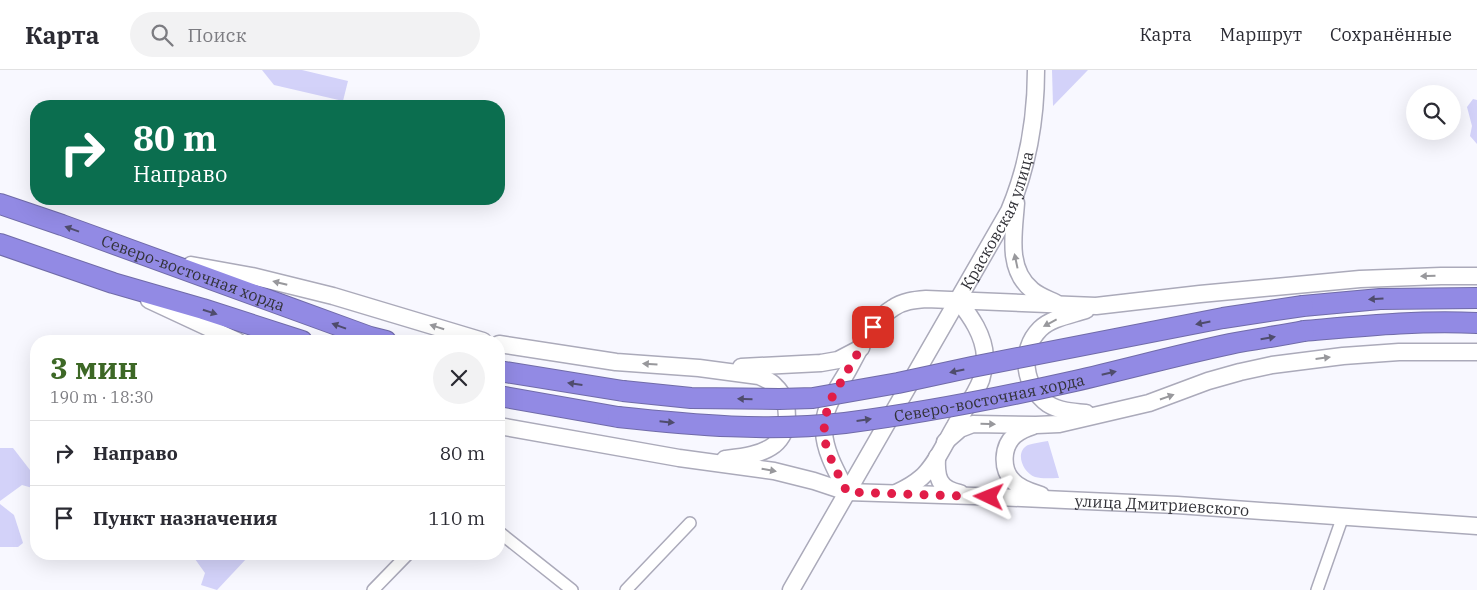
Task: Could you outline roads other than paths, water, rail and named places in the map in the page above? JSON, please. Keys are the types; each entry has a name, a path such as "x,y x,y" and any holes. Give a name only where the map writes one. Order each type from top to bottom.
{"highway":[{"name":"Северо-восточная хорда","path":"0,204 369,335"},
{"name":"Северо-восточная хорда","path":"0,244 113,283 283,335"},
{"name":"Северо-восточная хорда","path":"505,373 624,391 692,398 779,400 813,398 898,383 1223,318 1303,306 1380,298 1477,298"},
{"name":"Северо-восточная хорда","path":"505,397 618,417 692,425 778,427 843,423 912,413 1010,394 1075,381 1232,344 1304,331 1386,323 1477,323"}],"street":[{"name":"Красковская улица","path":"791,590 1002,225 1017,192 1029,146 1036,99 1036,70"},
{"path":"1017,192 1013,241 1016,266 1022,280 1033,291 1061,305"},
{"path":"151,258 252,276 333,296 463,335"},
{"path":"847,492 826,446 824,432 825,417 831,399 873,327 892,308 906,302 915,300 958,300 1096,306 1360,279 1477,276"},
{"path":"113,283 224,335"},
{"path":"895,493 905,489 922,477 933,464 980,382 984,371 985,360 982,336 958,300"},
{"path":"1096,306 1056,319 1040,329 1030,344 1027,353 1026,370 1037,394 1049,405 1065,411 1103,414"},
{"path":"505,345 616,362 699,368 758,376 776,386 782,394 787,412 784,430 774,444 767,449 734,458 703,461 505,427"},
{"path":"699,368 821,363 838,360 861,348"},
{"path":"945,442 960,430 973,424 1059,424 1149,403 1208,381 1272,365 1344,356 1399,352 1477,352"},
{"path":"1036,425 1013,436 1004,456 1005,466 1013,482 1053,500"},
{"path":"937,457 936,471 941,483 954,492 974,496"},
{"name":"улица Дмитриевского","path":"703,461 794,475 847,492 1177,505 1477,526"},
{"path":"1317,590 1343,516"},
{"path":"626,590 690,523"},
{"path":"505,537 572,590"},
{"path":"375,588 402,560"}]}
